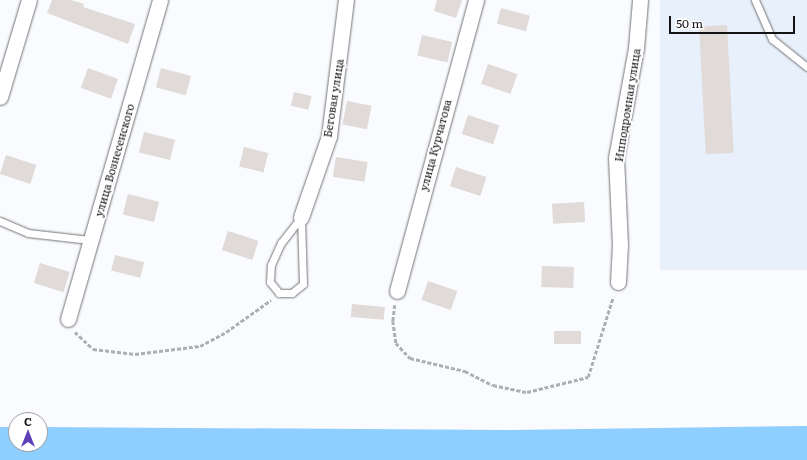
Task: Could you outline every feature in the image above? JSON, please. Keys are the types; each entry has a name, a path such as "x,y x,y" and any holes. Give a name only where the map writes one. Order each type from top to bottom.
{"street":[{"path":"0,97 29,0"},
{"name":"улица Вознесенского","path":"68,320 160,0"},
{"name":"Беговая улица","path":"301,217 329,136 346,0"},
{"name":"улица Курчатова","path":"397,291 476,0"},
{"name":"Ипподромная улица","path":"618,282 620,245 616,158 636,48 640,0"}],"lane":[{"path":"755,0 772,39 807,67"},
{"path":"301,217 303,284 292,294 279,294 270,282 272,265 281,243 301,217"},
{"path":"0,221 28,233 90,240"}],"path":[{"path":"397,291 393,321 396,343 410,358 466,371 493,385 527,392 588,376 618,282"},
{"path":"68,320 75,332 93,349 135,354 200,346 226,332 279,294"}],"shaded area":[{"path":"660,0 807,0 807,270 660,270"}],"water":[{"path":"807,426 807,460 0,460 0,427 8,427 8,452 48,452 48,427 510,430"}],"building":[{"path":"52,0 71,0 84,4 83,7 135,24 128,44 47,13"},
{"path":"437,0 462,0 456,18 434,11"},
{"path":"501,8 530,16 526,31 497,23"},
{"path":"727,25 734,153 706,154 699,26"},
{"path":"422,35 452,42 447,62 417,55"},
{"path":"488,64 517,74 510,94 481,84"},
{"path":"88,68 118,79 111,99 81,88"},
{"path":"161,68 191,76 186,95 156,87"},
{"path":"294,92 312,96 308,110 291,106"},
{"path":"347,101 372,106 367,129 342,125"},
{"path":"468,115 499,125 493,144 462,134"},
{"path":"144,132 175,140 170,160 139,152"},
{"path":"244,147 268,153 263,172 239,166"},
{"path":"6,155 36,165 30,184 0,174"},
{"path":"336,157 368,162 364,182 333,177"},
{"path":"456,167 486,177 480,196 450,186"},
{"path":"128,194 159,202 154,222 123,214"},
{"path":"584,202 585,222 553,224 552,204"},
{"path":"228,231 258,241 252,260 222,250"},
{"path":"115,255 144,262 140,278 111,271"},
{"path":"40,263 70,272 64,292 34,283"},
{"path":"542,266 574,267 573,288 541,287"},
{"path":"428,281 457,291 451,310 421,300"},
{"path":"352,304 385,307 384,320 351,317"},
{"path":"554,331 581,331 581,344 554,344"}]}
